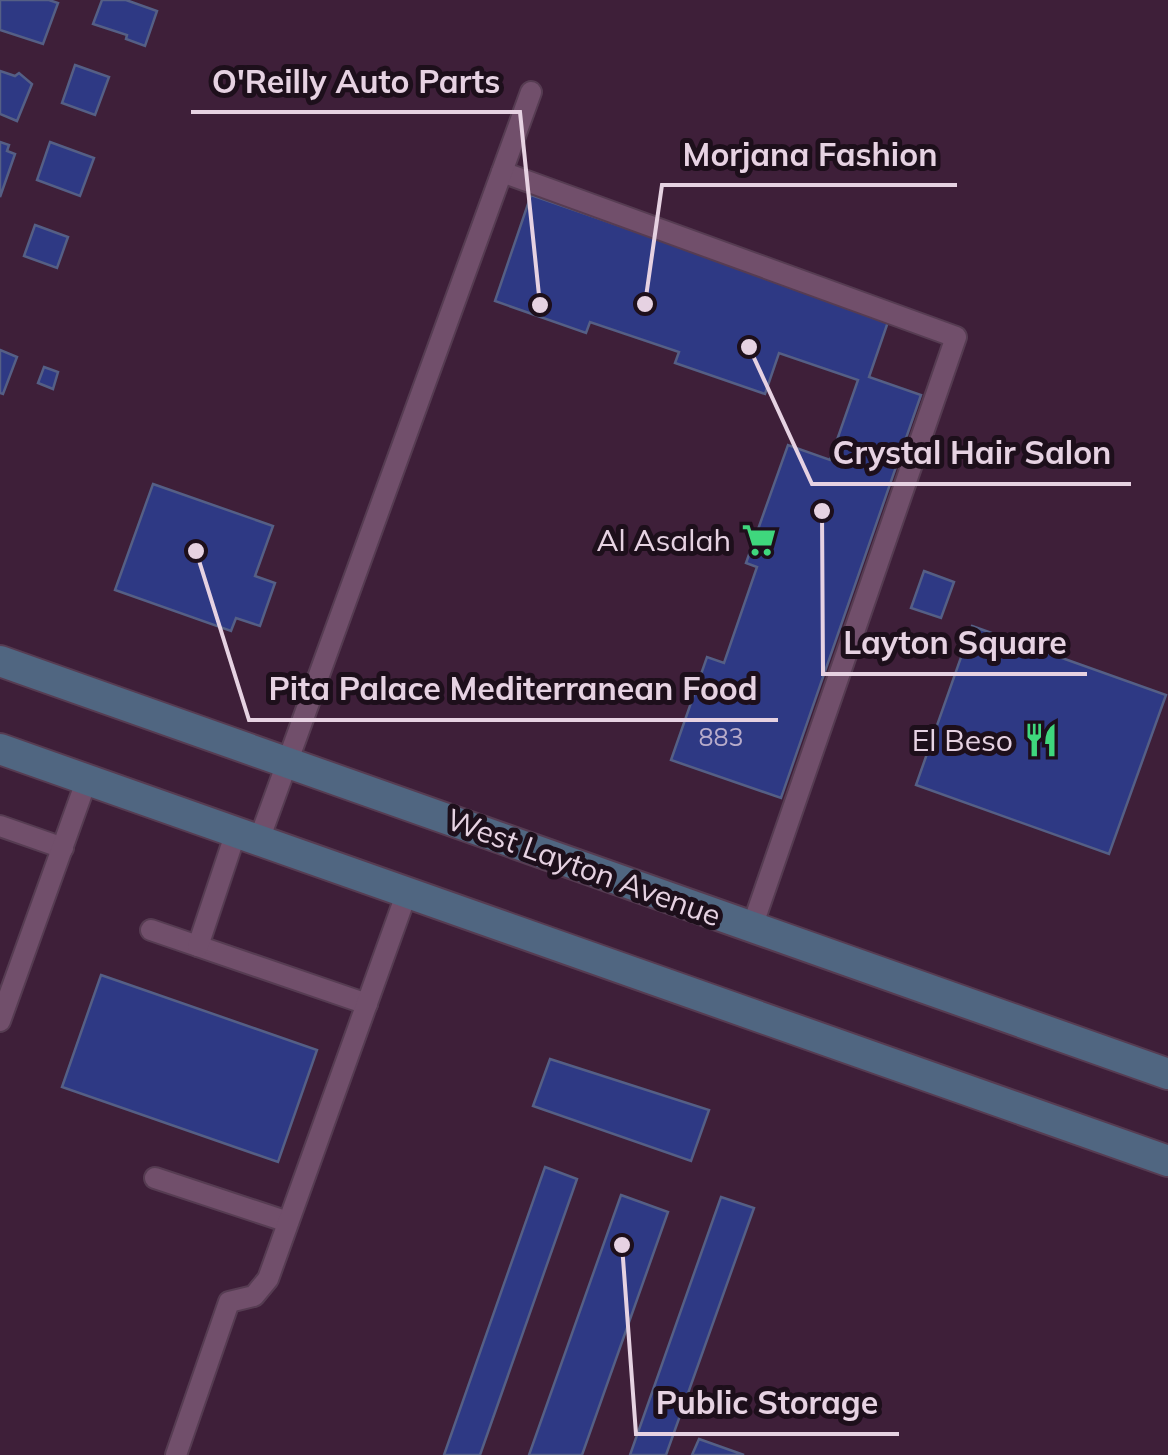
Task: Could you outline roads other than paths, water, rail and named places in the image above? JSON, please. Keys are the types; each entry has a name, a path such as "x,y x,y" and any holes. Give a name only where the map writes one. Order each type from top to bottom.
{"main road":[{"name":"West Layton Avenue","path":"0,661 1168,1074"},
{"path":"0,749 1168,1161"}],"lane":[{"path":"198,946 287,762 532,92"},
{"path":"502,172 956,338 752,927"},
{"path":"1,1016 87,779"},
{"path":"0,826 62,848"},
{"path":"176,1455 230,1302 254,1296 268,1279 407,892"},
{"path":"152,930 367,1004"},
{"path":"155,1178 288,1222"}],"place":[{"name":"Morjana Fashion","path":"645,304"},
{"name":"O'Reilly Auto Parts","path":"540,305"},
{"name":"Crystal Hair Salon","path":"749,347"},
{"name":"Layton Square","path":"822,511"},
{"name":"Al Asalah","path":"759,540"},
{"name":"Pita Palace Mediterranean Food","path":"196,551"},
{"name":"El Beso","path":"1041,740"},
{"name":"Public Storage","path":"622,1245"}]}
